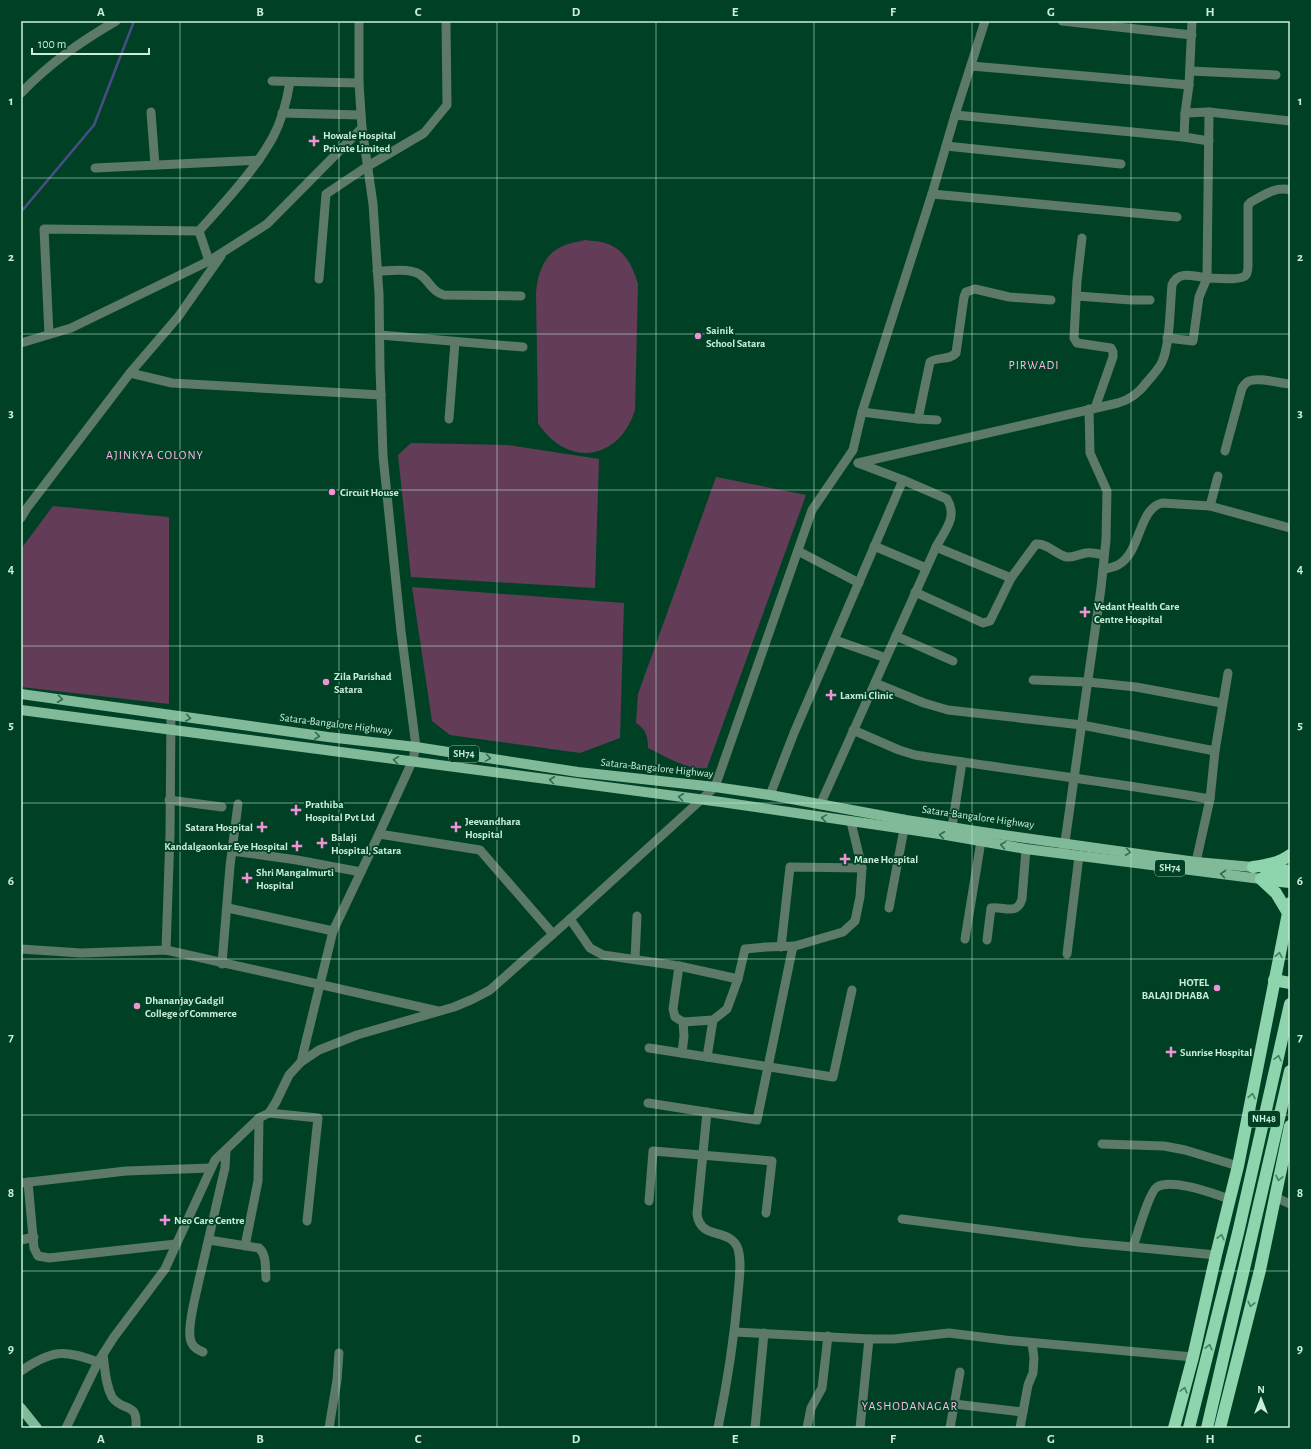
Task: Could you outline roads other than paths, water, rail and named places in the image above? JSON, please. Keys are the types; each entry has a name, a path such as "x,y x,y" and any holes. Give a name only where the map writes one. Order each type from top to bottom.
{"highway":[{"path":"1253,867 1275,863 1290,855"},
{"name":"Satara-Bangalore Highway","path":"1253,867 1290,871"},
{"path":"1174,1428 1193,1357 1238,1166 1289,908 1261,879"},
{"name":"Satara-Bangalore Highway","path":"1261,879 1290,882"},
{"path":"1274,980 1290,983"},
{"name":"NH48","path":"1189,1427 1238,1233 1290,1004"},
{"name":"NH48","path":"1207,1428 1290,1071"},
{"path":"1220,1428 1260,1270 1290,1126"}],"main road":[{"name":"Satara-Bangalore Highway","path":"21,694 320,736 416,747 578,772 715,787 770,795 952,827 1196,862 1253,867"},
{"name":"Satara-Bangalore Highway","path":"21,710 701,800 904,829 1026,849 1261,879"},
{"path":"21,1408 37,1428"}],"street":[{"path":"21,93 50,64 84,40 116,21"},
{"path":"301,1062 333,931 380,834 412,762 416,747 383,456 380,294 377,272 373,204 361,115 359,84 359,21"},
{"path":"319,279 326,194 368,166 424,133 447,105 446,21"},
{"path":"66,1428 98,1362 165,1269 215,1160 259,1118 269,1113 289,1075 301,1062 319,1050 357,1035 466,1002 490,990 554,934 715,787 812,510 853,450 862,412 932,194 954,115 971,66 984,21"},
{"path":"1062,21 1192,35"},
{"path":"1184,137 1190,71 1192,21"},
{"path":"971,66 1189,85"},
{"path":"1190,71 1276,75"},
{"path":"272,81 359,84"},
{"path":"199,232 258,160 273,136 286,102 290,82"},
{"path":"151,112 155,165"},
{"path":"1185,113 1209,112 1290,121"},
{"path":"1167,338 1193,341 1199,297 1207,278 1209,112"},
{"path":"282,113 361,115"},
{"path":"954,115 1184,137 1209,141"},
{"path":"21,343 71,328 209,261 224,252 267,224 362,128"},
{"path":"946,146 1121,164"},
{"path":"96,168 258,160"},
{"path":"858,463 1118,403 1135,396 1162,362 1167,338 1172,285 1174,280 1177,277 1184,275 1207,278 1238,279 1247,274 1248,205 1276,189 1284,188 1290,190"},
{"path":"932,194 1177,217"},
{"path":"49,334 44,229 199,232"},
{"path":"199,232 209,261"},
{"path":"1063,854 1088,682 1106,540 1107,491 1090,453 1092,409 1114,352 1112,348 1078,343 1075,341 1082,238"},
{"path":"21,518 24,506 130,374 178,317 224,252"},
{"path":"377,272 407,271 418,273 424,277 432,288 438,293 444,295 521,296"},
{"path":"918,419 930,362 935,359 950,358 956,353 966,292 975,289 1009,297 1051,300"},
{"path":"1077,296 1150,300"},
{"path":"380,335 523,347"},
{"path":"449,419 455,342"},
{"path":"130,374 172,384 381,395"},
{"path":"1225,451 1242,388 1245,383 1255,379 1290,384"},
{"path":"862,412 937,420"},
{"path":"820,805 915,592 951,518 952,510 947,499 940,495 847,459"},
{"path":"1210,506 1218,476"},
{"path":"770,795 794,733 903,480"},
{"path":"1103,570 1119,565 1127,557 1149,510 1156,504 1162,503 1210,506 1290,528"},
{"path":"915,592 983,623 987,623 990,621 1011,578 1036,544 1042,544 1063,556 1068,557 1074,557 1087,553 1104,555"},
{"path":"874,546 926,568"},
{"path":"936,547 1011,578"},
{"path":"798,551 859,583"},
{"path":"896,636 953,661"},
{"path":"835,640 886,658"},
{"path":"1196,862 1210,799 1215,751 1228,673"},
{"path":"1033,680 1088,682 1136,687 1222,703"},
{"path":"875,683 924,703 948,710 1082,725 1215,751"},
{"path":"166,950 170,834 169,800 171,715"},
{"path":"853,730 899,750 915,755 1153,789 1210,799"},
{"path":"952,827 962,762"},
{"path":"169,800 222,807"},
{"path":"222,964 232,851 238,804"},
{"path":"679,966 673,1009 675,1017 683,1022 713,1020 727,1009 738,979 745,949 793,946 843,932 856,921 860,897 862,868 851,822"},
{"path":"889,908 904,829"},
{"path":"380,834 480,850 554,934"},
{"path":"965,939 981,841"},
{"path":"987,940 991,908 1012,909 1018,908 1021,905 1026,849"},
{"path":"232,851 297,860 361,872"},
{"path":"1067,954 1079,856"},
{"path":"781,946 790,867 862,868"},
{"path":"228,908 333,931"},
{"path":"635,959 637,916"},
{"path":"570,919 590,948 605,956 679,966 738,979"},
{"path":"648,1103 757,1120 793,946"},
{"path":"21,949 81,953 166,950 222,964 439,1011"},
{"path":"649,1048 833,1077 852,990"},
{"path":"706,1057 713,1020"},
{"path":"682,1054 684,1036 683,1022"},
{"path":"706,1112 697,1220 706,1230 730,1238 735,1242 739,1254 740,1272 735,1332 718,1428"},
{"path":"269,1113 318,1118 307,1221"},
{"path":"245,1246 258,1181 259,1118"},
{"path":"1102,1144 1164,1146 1185,1150 1238,1166"},
{"path":"203,1352 195,1348 192,1344 190,1338 190,1328 225,1168 226,1151"},
{"path":"649,1201 653,1151 772,1161 766,1213"},
{"path":"176,1244 49,1258 38,1256 36,1253 25,1183 126,1171 211,1168"},
{"path":"1133,1247 1151,1195 1157,1187 1169,1184 1182,1185 1230,1199"},
{"path":"1275,1196 1290,1204"},
{"path":"902,1219 1079,1242 1216,1255"},
{"path":"21,1240 34,1237"},
{"path":"209,1240 259,1248 263,1251 265,1256 266,1278"},
{"path":"735,1332 869,1339 949,1334 1193,1357"},
{"path":"755,1428 764,1333"},
{"path":"807,1428 811,1408 822,1388 828,1336"},
{"path":"860,1428 869,1339"},
{"path":"1020,1428 1034,1366 1032,1343"},
{"path":"21,1371 40,1359 58,1354 68,1353 98,1362"},
{"path":"329,1428 337,1380 339,1353"},
{"path":"103,1354 107,1385 115,1401 134,1411 136,1414 136,1428"},
{"path":"950,1428 960,1372"},
{"path":"954,1404 1023,1412"}],"waterway":[{"path":"21,212 94,125 134,21"}],"place":[{"name":"Howale Hospital Private Limited","path":"314,141"},
{"name":"Sainik School Satara","path":"698,336"},
{"name":"Circuit House","path":"332,492"},
{"name":"Vedant Health Care Centre Hospital","path":"1085,612"},
{"name":"Zila Parishad Satara","path":"326,682"},
{"name":"Laxmi Clinic","path":"831,695"},
{"name":"Prathiba Hospital Pvt Ltd","path":"296,810"},
{"name":"Satara Hospital","path":"262,827"},
{"name":"Jeevandhara Hospital","path":"456,827"},
{"name":"Balaji Hospital, Satara","path":"322,843"},
{"name":"Kandalgaonkar Eye Hospital","path":"297,846"},
{"name":"Mane Hospital","path":"845,859"},
{"name":"Shri Mangalmurti Hospital","path":"247,878"},
{"name":"HOTEL BALAJI DHABA","path":"1217,988"},
{"name":"Dhananjay Gadgil College of Commerce","path":"137,1006"},
{"name":"Sunrise Hospital","path":"1171,1052"},
{"name":"Neo Care Centre","path":"165,1220"}],"district":[{"name":"PIRWADI","path":"1034,365"},
{"name":"AJINKYA COLONY","path":"155,455"},
{"name":"YASHODANAGAR","path":"910,1406"}]}
